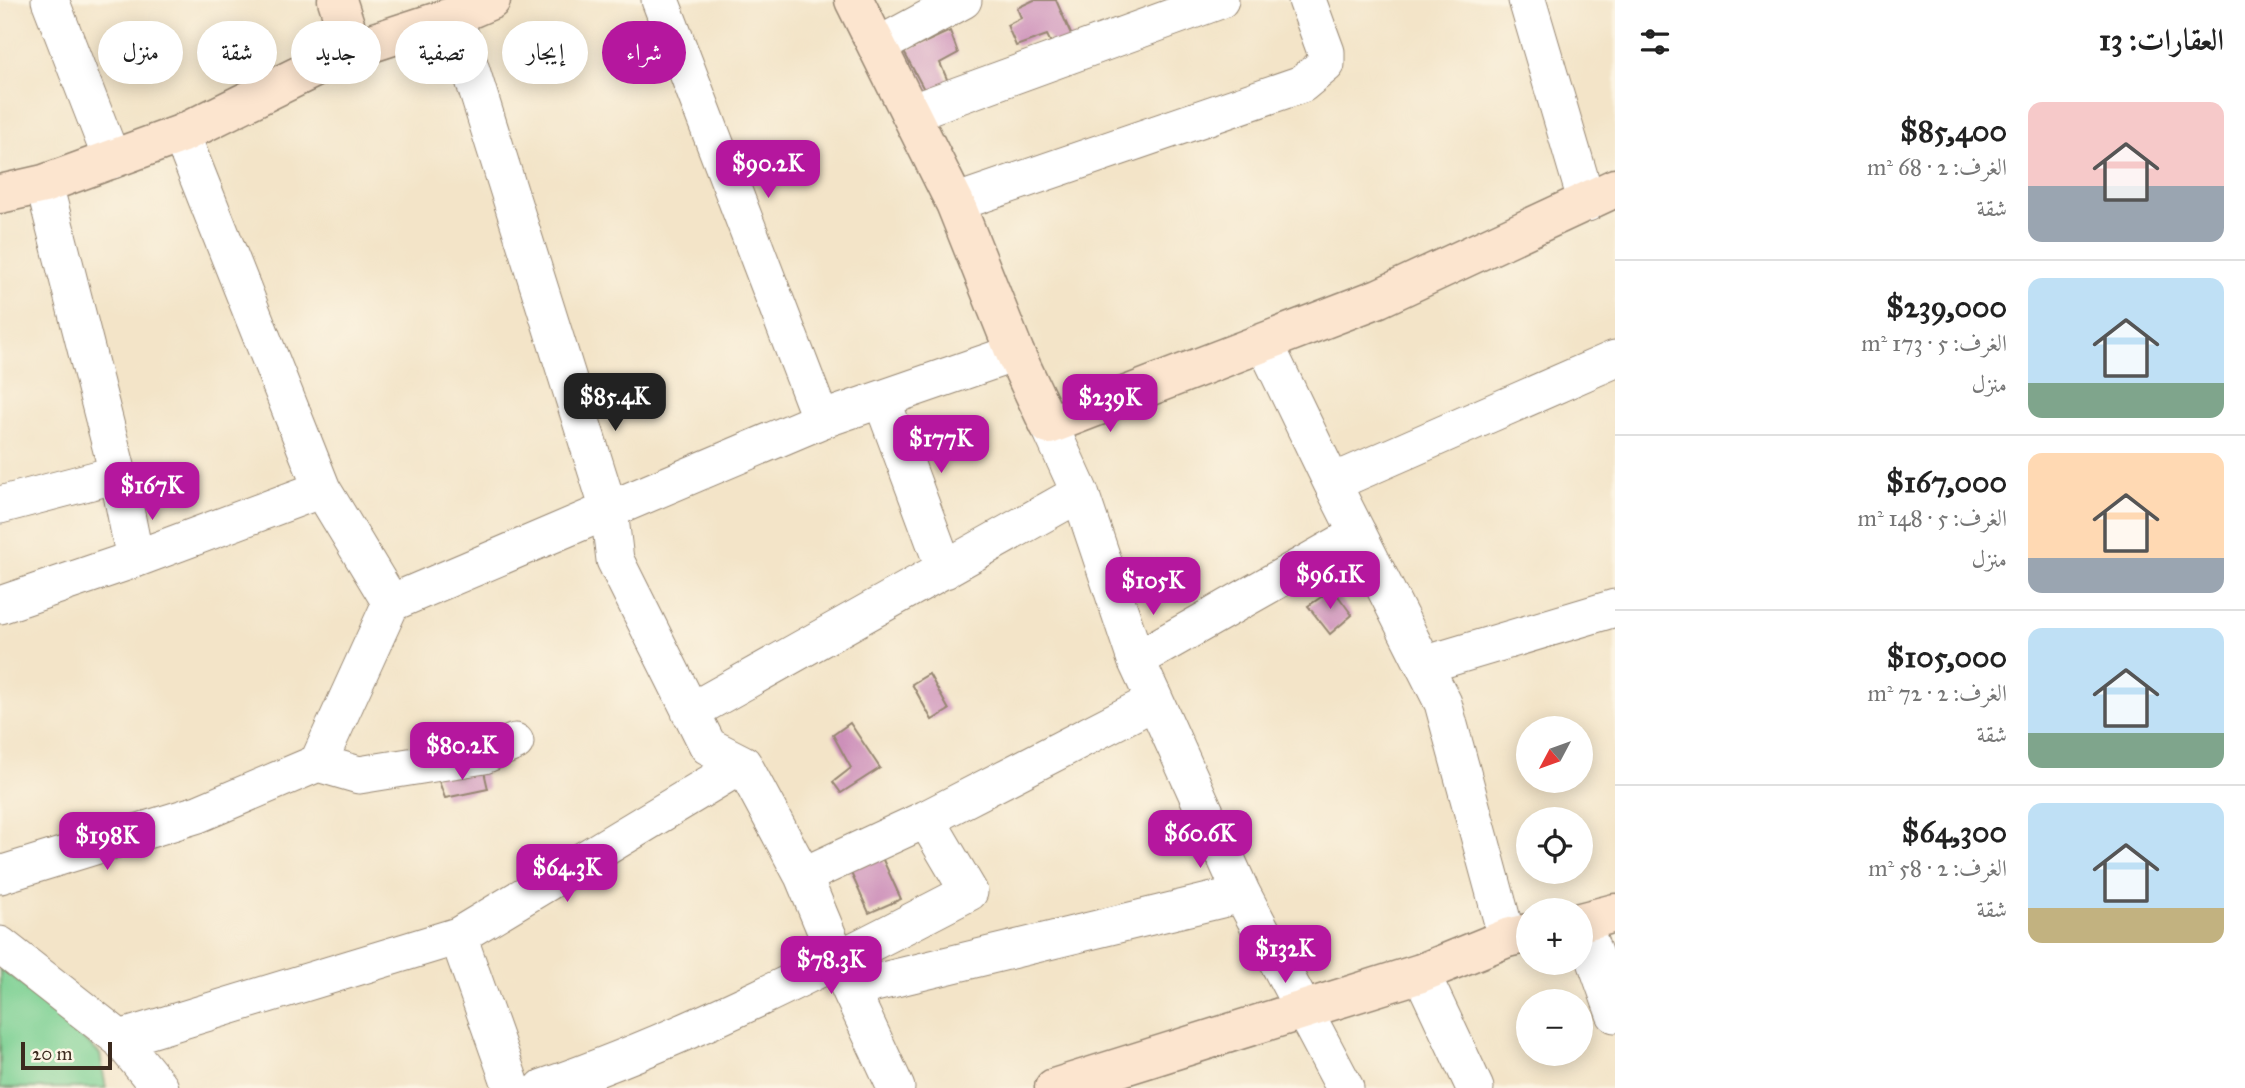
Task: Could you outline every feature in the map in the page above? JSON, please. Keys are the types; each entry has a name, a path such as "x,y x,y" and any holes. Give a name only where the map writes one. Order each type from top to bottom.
{"street":[{"path":"50,0 112,160"},
{"path":"337,0 344,21"},
{"path":"381,40 454,16 491,0"},
{"path":"660,0 821,420"},
{"path":"854,0 954,203 1015,353 1080,493 1136,660 1242,894 1345,1088"},
{"path":"878,46 962,0"},
{"path":"910,113 1220,0"},
{"path":"954,203 1302,84 1326,64 1326,52 1307,0"},
{"path":"1049,425 1379,298 1601,195 1527,0"},
{"path":"454,16 609,510 615,560 708,746 744,764 803,876 844,975 896,1088"},
{"path":"0,194 44,184 181,134 291,80"},
{"path":"181,134 322,489 391,603"},
{"path":"44,184 118,474 135,559"},
{"path":"1265,344 1443,703 1516,932"},
{"path":"318,763 391,603 821,420 882,401 956,371 1015,353"},
{"path":"1332,483 1615,359"},
{"path":"882,401 945,570"},
{"path":"0,505 118,474"},
{"path":"0,605 135,559 322,489"},
{"path":"690,712 1080,493"},
{"path":"1136,660 1358,534"},
{"path":"1424,665 1615,608"},
{"path":"803,876 926,819 1155,701"},
{"path":"0,875 198,814 318,763 359,775 484,755 515,742"},
{"path":"120,1039 458,936 744,764"},
{"path":"543,1088 600,1079 844,975 969,892 926,819"},
{"path":"844,975 1242,894"},
{"path":"1593,919 1615,1014"},
{"path":"1054,1088 1421,974 1516,935"},
{"path":"458,936 512,1088"},
{"path":"0,945 120,1039 160,1088"},
{"path":"1421,974 1475,1088"}],"green space":[{"path":"0,965 100,1054 106,1088 0,1088"}],"building":[{"path":"1034,0 1056,0 1074,41 1054,49 1047,35 1016,46 1007,25 1021,18 1017,8"},
{"path":"950,31 958,53 940,63 950,86 928,97 904,52"},
{"path":"1333,589 1352,615 1330,634 1308,606"},
{"path":"929,674 949,710 932,720 912,684"},
{"path":"850,723 880,768 841,793 833,782 851,768 833,735"},
{"path":"483,767 488,789 445,798 436,773"},
{"path":"878,849 901,899 869,913 847,864"}]}
